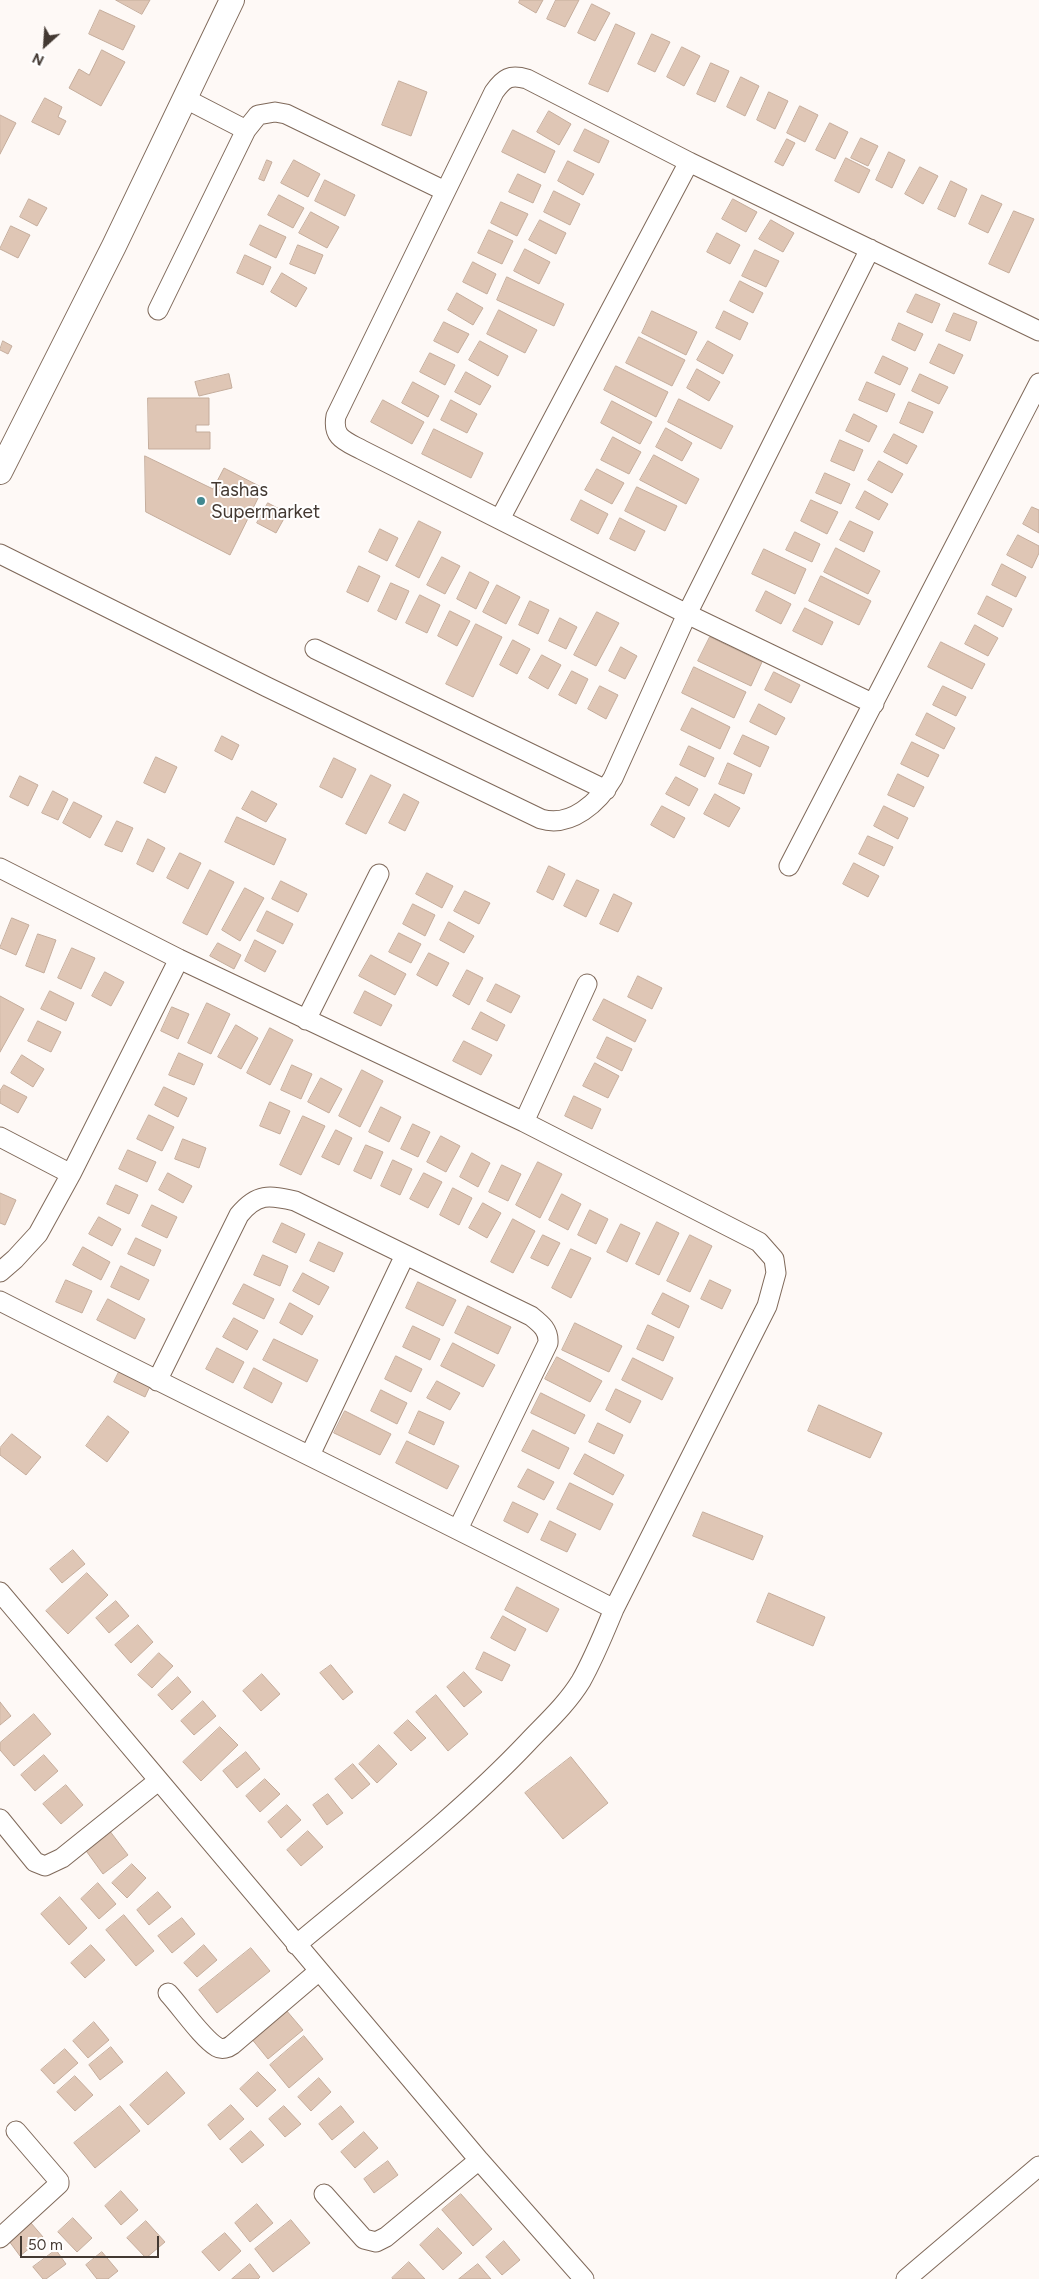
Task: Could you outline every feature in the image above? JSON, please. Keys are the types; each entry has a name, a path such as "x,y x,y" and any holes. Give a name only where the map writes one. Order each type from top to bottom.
{"street":[{"path":"0,472 114,246 232,0"},
{"path":"874,704 688,614 362,450 338,436 335,430 336,416 494,92 502,81 512,76 527,80 689,162 1039,332"},
{"path":"184,98 246,130"},
{"path":"158,310 246,130 258,116 275,112 286,114 445,191"},
{"path":"500,519 689,162"},
{"path":"0,554 267,687 541,818 551,822 570,818 600,798 606,790 688,614 870,249"},
{"path":"789,866 1039,383"},
{"path":"315,649 606,790"},
{"path":"0,868 179,959 524,1122 759,1242 774,1258 776,1273 767,1306 614,1609 580,1683 554,1715 522,1748 451,1815 296,1945"},
{"path":"306,1020 379,874"},
{"path":"0,1272 16,1259 38,1234 71,1174 179,959"},
{"path":"524,1122 588,984"},
{"path":"0,1137 71,1174"},
{"path":"156,1381 239,1215 248,1204 260,1197 276,1197 295,1201 531,1316 548,1334 548,1343 458,1529"},
{"path":"310,1455 405,1255"},
{"path":"0,1301 156,1381 458,1529 614,1609"},
{"path":"0,1592 296,1945 479,2160 584,2279"},
{"path":"0,1819 35,1862 45,1866 62,1858 158,1781"},
{"path":"168,1993 218,2048 227,2048 320,1971"},
{"path":"0,2238 59,2184 59,2181 46,2164 16,2131"},
{"path":"324,2194 364,2239 376,2242 386,2237 479,2160"},
{"path":"906,2279 1039,2166"}],"building":[{"path":"116,0 150,0 142,14"},
{"path":"520,0 543,0 536,13 519,3"},
{"path":"556,0 579,0 565,27 547,19"},
{"path":"592,4 610,13 595,41 578,33"},
{"path":"100,10 135,26 123,50 89,34"},
{"path":"616,24 635,33 608,92 589,84"},
{"path":"652,34 670,42 655,72 638,64"},
{"path":"682,47 700,56 684,86 667,77"},
{"path":"102,50 125,62 101,106 69,88 79,69 89,75"},
{"path":"711,63 729,71 715,102 697,94"},
{"path":"741,77 759,86 745,116 727,107"},
{"path":"399,81 427,92 411,136 382,125"},
{"path":"769,92 788,101 775,129 757,120"},
{"path":"45,98 62,107 58,117 66,121 59,135 32,122"},
{"path":"800,106 818,115 805,142 787,133"},
{"path":"549,111 571,124 559,145 537,132"},
{"path":"0,115 16,123 0,154"},
{"path":"830,123 848,132 835,159 816,150"},
{"path":"585,129 609,141 599,163 574,151"},
{"path":"513,130 555,151 545,173 502,152"},
{"path":"861,138 878,146 868,166 851,158"},
{"path":"787,139 795,143 783,166 775,162"},
{"path":"889,152 905,160 892,188 876,180"},
{"path":"846,158 870,170 859,193 835,181"},
{"path":"267,160 272,162 264,181 259,179"},
{"path":"294,160 320,174 308,197 281,183"},
{"path":"568,161 594,174 583,195 558,181"},
{"path":"920,167 938,176 923,204 905,194"},
{"path":"518,174 541,185 533,203 509,192"},
{"path":"325,180 355,195 345,216 315,201"},
{"path":"951,181 967,189 955,217 938,209"},
{"path":"554,191 580,204 570,225 544,212"},
{"path":"279,195 304,208 293,228 268,215"},
{"path":"982,195 1002,204 988,233 969,224"},
{"path":"29,199 47,208 37,226 20,217"},
{"path":"733,199 757,212 746,232 722,219"},
{"path":"501,202 528,214 517,236 491,223"},
{"path":"1014,211 1034,219 1009,273 989,264"},
{"path":"311,212 339,227 327,248 299,233"},
{"path":"540,220 566,233 556,254 529,240"},
{"path":"771,220 794,233 783,252 759,239"},
{"path":"260,225 286,237 276,258 250,245"},
{"path":"11,226 30,235 18,258 0,249"},
{"path":"489,230 513,241 502,264 478,253"},
{"path":"717,233 740,245 730,264 707,252"},
{"path":"298,245 323,255 315,274 290,264"},
{"path":"525,249 550,262 539,284 514,271"},
{"path":"755,250 779,261 766,287 742,276"},
{"path":"245,255 271,267 263,285 237,273"},
{"path":"473,262 496,274 487,294 463,282"},
{"path":"282,273 307,288 296,307 271,292"},
{"path":"507,277 564,304 554,326 497,300"},
{"path":"740,281 763,293 753,313 730,301"},
{"path":"457,293 483,308 473,325 448,310"},
{"path":"916,294 940,304 932,323 907,312"},
{"path":"499,310 537,330 525,353 487,334"},
{"path":"652,311 697,332 686,355 642,333"},
{"path":"724,311 748,323 740,340 716,328"},
{"path":"954,313 977,322 970,341 946,331"},
{"path":"444,322 469,334 458,353 434,341"},
{"path":"899,323 923,334 915,351 892,340"},
{"path":"639,337 685,360 672,386 626,363"},
{"path":"3,341 12,346 8,354 0,350"},
{"path":"480,341 508,356 498,376 469,360"},
{"path":"708,341 733,355 723,374 697,360"},
{"path":"939,344 963,355 954,374 930,363"},
{"path":"430,353 455,365 445,385 420,372"},
{"path":"883,356 908,368 900,385 875,373"},
{"path":"616,366 668,392 656,417 604,390"},
{"path":"697,369 720,382 709,401 687,388"},
{"path":"466,372 491,386 480,405 455,392"},
{"path":"229,374 232,388 199,396 195,382"},
{"path":"920,374 948,387 939,404 912,391"},
{"path":"413,382 439,396 428,417 402,403"},
{"path":"867,382 895,394 887,412 859,400"},
{"path":"148,398 209,398 209,425 196,425 196,432 210,432 210,449 149,449"},
{"path":"679,399 733,426 721,449 668,422"},
{"path":"383,400 424,422 412,444 371,422"},
{"path":"451,400 477,414 467,433 441,420"},
{"path":"612,401 652,422 640,444 601,423"},
{"path":"909,402 933,412 923,433 900,423"},
{"path":"854,414 877,426 869,442 846,431"},
{"path":"666,428 692,443 682,461 656,447"},
{"path":"434,429 483,453 471,478 422,454"},
{"path":"894,434 917,446 907,464 884,452"},
{"path":"613,437 641,452 629,474 601,460"},
{"path":"840,440 863,450 854,471 831,461"},
{"path":"654,455 699,479 686,504 640,480"},
{"name":"Tashas Supermarket","path":"145,456 213,489 224,468 263,488 230,555 146,512"},
{"path":"879,461 903,474 892,493 868,480"},
{"path":"597,469 624,483 612,504 585,490"},
{"path":"825,473 850,484 841,504 816,493"},
{"path":"637,487 677,506 665,531 625,511"},
{"path":"865,491 888,504 879,520 856,508"},
{"path":"581,500 608,514 598,534 571,520"},
{"path":"811,500 838,512 827,534 801,521"},
{"path":"268,503 287,513 276,533 257,523"},
{"path":"1032,507 1039,510 1039,533 1023,524"},
{"path":"620,518 645,531 635,551 610,539"},
{"path":"419,521 441,532 419,578 396,566"},
{"path":"850,521 873,532 864,552 840,540"},
{"path":"380,529 398,538 387,561 369,552"},
{"path":"795,532 820,544 812,562 786,550"},
{"path":"1018,535 1039,546 1039,553 1032,568 1007,555"},
{"path":"836,548 880,571 868,594 824,572"},
{"path":"764,549 806,569 795,594 752,574"},
{"path":"442,557 460,566 445,594 427,585"},
{"path":"1002,564 1026,577 1016,597 992,585"},
{"path":"359,566 380,576 368,602 347,592"},
{"path":"470,572 489,582 476,609 457,599"},
{"path":"821,576 871,601 859,625 809,601"},
{"path":"391,583 409,591 396,620 378,611"},
{"path":"497,585 520,597 506,624 483,612"},
{"path":"766,591 791,604 781,624 756,611"},
{"path":"420,595 440,605 427,633 406,623"},
{"path":"987,596 1012,609 1003,627 978,614"},
{"path":"530,601 549,610 538,634 519,625"},
{"path":"805,608 833,622 822,645 793,631"},
{"path":"450,611 470,621 457,646 438,636"},
{"path":"597,612 619,623 596,666 574,655"},
{"path":"560,618 577,627 566,649 549,641"},
{"path":"476,624 502,637 473,697 446,684"},
{"path":"975,625 998,638 988,656 965,644"},
{"path":"710,637 762,662 751,686 698,661"},
{"path":"513,640 530,649 517,674 500,665"},
{"path":"941,642 985,664 972,689 928,667"},
{"path":"621,647 637,656 625,679 609,671"},
{"path":"542,655 561,665 548,689 529,678"},
{"path":"694,667 746,692 734,718 682,693"},
{"path":"572,671 588,679 576,704 559,695"},
{"path":"774,672 800,685 791,703 765,690"},
{"path":"600,686 618,695 606,719 588,709"},
{"path":"943,686 966,697 956,716 933,705"},
{"path":"759,704 785,718 776,735 750,722"},
{"path":"692,708 730,727 720,749 681,730"},
{"path":"927,713 955,728 944,749 916,735"},
{"path":"743,735 769,747 760,767 734,754"},
{"path":"222,736 239,745 232,760 215,751"},
{"path":"912,742 939,755 928,777 901,764"},
{"path":"689,746 714,758 705,777 680,765"},
{"path":"156,757 177,767 165,793 144,783"},
{"path":"334,758 356,769 342,798 320,787"},
{"path":"728,763 752,774 744,794 719,784"},
{"path":"898,774 924,787 914,807 888,795"},
{"path":"371,775 391,785 366,834 346,824"},
{"path":"20,776 38,785 28,806 10,797"},
{"path":"676,777 698,789 689,806 666,794"},
{"path":"53,791 68,799 58,820 42,813"},
{"path":"252,791 277,804 266,822 242,809"},
{"path":"404,794 419,802 405,831 389,823"},
{"path":"715,794 740,808 729,827 704,814"},
{"path":"74,802 102,816 90,838 63,823"},
{"path":"662,806 685,818 674,838 651,825"},
{"path":"884,806 908,818 898,839 874,826"},
{"path":"237,817 286,839 274,865 225,842"},
{"path":"117,821 133,828 122,852 105,845"},
{"path":"868,836 893,847 884,866 859,854"},
{"path":"148,839 165,848 153,872 137,864"},
{"path":"180,853 201,863 188,889 167,878"},
{"path":"854,863 879,876 868,897 843,884"},
{"path":"549,866 565,874 553,900 537,892"},
{"path":"210,870 234,882 207,935 183,923"},
{"path":"427,873 453,886 442,908 416,894"},
{"path":"577,880 599,890 586,917 564,906"},
{"path":"281,881 307,894 298,912 272,899"},
{"path":"245,888 264,898 240,941 222,930"},
{"path":"465,891 490,903 479,924 454,911"},
{"path":"614,894 632,903 618,932 600,924"},
{"path":"413,904 435,915 425,936 403,924"},
{"path":"267,911 293,924 283,944 257,931"},
{"path":"12,918 29,925 16,955 0,948"},
{"path":"449,922 474,936 464,953 440,940"},
{"path":"399,933 421,944 411,963 389,952"},
{"path":"38,934 56,940 44,973 26,966"},
{"path":"255,940 276,951 265,972 245,961"},
{"path":"218,943 241,955 234,969 210,956"},
{"path":"72,948 95,958 81,989 58,978"},
{"path":"429,953 449,963 437,986 417,975"},
{"path":"371,955 406,974 395,995 359,976"},
{"path":"467,970 483,978 469,1005 453,996"},
{"path":"105,972 124,982 111,1006 92,996"},
{"path":"638,976 662,988 652,1009 628,997"},
{"path":"496,984 520,996 511,1013 487,1001"},
{"path":"50,991 74,1003 66,1021 41,1009"},
{"path":"365,991 392,1005 381,1026 354,1013"},
{"path":"0,996 24,1009 0,1052"},
{"path":"604,999 646,1020 635,1042 593,1020"},
{"path":"207,1003 230,1014 211,1054 188,1043"},
{"path":"172,1007 189,1014 178,1039 161,1031"},
{"path":"481,1012 505,1025 497,1041 472,1029"},
{"path":"38,1021 61,1032 51,1052 28,1041"},
{"path":"236,1025 258,1038 241,1069 218,1057"},
{"path":"270,1028 293,1040 270,1085 247,1073"},
{"path":"607,1037 632,1049 622,1071 597,1058"},
{"path":"464,1041 492,1055 481,1075 453,1061"},
{"path":"179,1053 203,1064 194,1085 169,1075"},
{"path":"22,1055 44,1069 33,1087 11,1073"},
{"path":"595,1063 619,1076 608,1098 583,1086"},
{"path":"292,1065 312,1074 301,1099 281,1090"},
{"path":"362,1070 383,1081 360,1127 339,1116"},
{"path":"321,1078 342,1089 329,1113 308,1102"},
{"path":"4,1085 27,1097 18,1113 0,1103 0,1091"},
{"path":"164,1087 187,1098 178,1117 155,1105"},
{"path":"574,1096 601,1109 592,1129 565,1116"},
{"path":"270,1102 290,1111 280,1134 260,1126"},
{"path":"381,1107 401,1117 389,1142 369,1132"},
{"path":"149,1115 174,1127 162,1151 137,1139"},
{"path":"303,1116 325,1126 301,1175 280,1165"},
{"path":"413,1124 430,1132 418,1157 401,1149"},
{"path":"336,1130 352,1138 339,1165 322,1157"},
{"path":"441,1136 460,1146 446,1172 427,1162"},
{"path":"183,1139 206,1148 199,1168 175,1159"},
{"path":"366,1145 383,1152 371,1179 354,1171"},
{"path":"128,1150 156,1162 147,1182 119,1169"},
{"path":"472,1153 490,1163 478,1187 460,1177"},
{"path":"393,1160 412,1169 400,1195 381,1186"},
{"path":"538,1162 562,1174 540,1218 516,1205"},
{"path":"502,1165 521,1174 508,1201 489,1192"},
{"path":"168,1173 192,1186 183,1203 159,1190"},
{"path":"424,1173 442,1182 428,1208 410,1199"},
{"path":"116,1185 138,1195 129,1214 107,1204"},
{"path":"453,1188 472,1198 459,1225 440,1215"},
{"path":"0,1193 16,1200 5,1225 0,1223"},
{"path":"562,1194 581,1204 568,1230 549,1220"},
{"path":"483,1203 501,1213 487,1238 469,1228"},
{"path":"152,1205 177,1217 167,1238 142,1226"},
{"path":"590,1210 608,1219 596,1244 578,1235"},
{"path":"99,1217 121,1229 112,1246 89,1234"},
{"path":"513,1219 535,1231 513,1273 491,1262"},
{"path":"657,1222 679,1233 659,1275 636,1264"},
{"path":"282,1223 305,1234 296,1253 273,1242"},
{"path":"621,1224 640,1233 627,1262 607,1252"},
{"path":"543,1235 560,1243 548,1266 531,1258"},
{"path":"690,1235 712,1246 690,1292 667,1281"},
{"path":"136,1238 161,1250 154,1266 128,1254"},
{"path":"319,1242 343,1253 334,1272 310,1261"},
{"path":"83,1247 110,1262 101,1280 73,1265"},
{"path":"571,1249 591,1258 571,1298 552,1288"},
{"path":"263,1255 288,1266 280,1286 254,1275"},
{"path":"121,1266 149,1280 139,1300 111,1287"},
{"path":"303,1273 329,1287 319,1305 293,1291"},
{"path":"66,1280 92,1291 82,1313 56,1302"},
{"path":"710,1280 731,1290 722,1309 701,1299"},
{"path":"418,1282 456,1300 443,1326 406,1308"},
{"path":"244,1284 274,1299 264,1319 233,1304"},
{"path":"663,1293 689,1306 679,1328 652,1314"},
{"path":"108,1299 145,1319 135,1339 97,1320"},
{"path":"290,1303 313,1316 302,1335 280,1323"},
{"path":"468,1306 511,1327 498,1354 455,1333"},
{"path":"234,1318 258,1331 247,1350 223,1337"},
{"path":"575,1323 622,1346 609,1372 562,1350"},
{"path":"648,1325 674,1337 663,1361 637,1349"},
{"path":"413,1326 440,1339 430,1360 403,1347"},
{"path":"274,1339 318,1360 307,1382 263,1360"},
{"path":"453,1343 495,1365 483,1387 441,1366"},
{"path":"217,1348 244,1362 233,1383 206,1369"},
{"path":"396,1356 422,1369 411,1392 385,1379"},
{"path":"557,1357 602,1381 590,1402 545,1379"},
{"path":"633,1358 673,1378 662,1400 622,1380"},
{"path":"121,1368 151,1384 145,1397 114,1382"},
{"path":"254,1368 282,1383 272,1403 244,1388"},
{"path":"437,1381 460,1393 450,1410 427,1398"},
{"path":"616,1389 641,1401 630,1423 606,1410"},
{"path":"381,1390 407,1403 397,1424 371,1411"},
{"path":"541,1393 585,1415 575,1434 531,1413"},
{"path":"819,1405 882,1433 870,1458 808,1431"},
{"path":"345,1411 391,1434 380,1455 334,1433"},
{"path":"419,1411 444,1422 434,1445 409,1433"},
{"path":"108,1416 129,1432 107,1462 86,1446"},
{"path":"598,1423 623,1435 614,1454 589,1442"},
{"path":"533,1430 569,1448 559,1469 522,1451"},
{"path":"12,1434 41,1457 26,1475 0,1455 0,1448"},
{"path":"407,1441 459,1466 447,1489 396,1463"},
{"path":"585,1454 624,1475 613,1495 574,1474"},
{"path":"528,1469 554,1482 544,1500 518,1487"},
{"path":"570,1483 613,1504 600,1530 557,1509"},
{"path":"513,1502 538,1514 528,1533 504,1521"},
{"path":"703,1512 763,1536 753,1560 693,1536"},
{"path":"550,1521 576,1534 567,1552 541,1540"},
{"path":"73,1550 85,1564 62,1583 50,1569"},
{"path":"87,1573 108,1595 68,1634 46,1611"},
{"path":"517,1587 559,1609 547,1632 505,1610"},
{"path":"769,1593 825,1617 813,1646 757,1622"},
{"path":"116,1601 129,1616 109,1633 96,1618"},
{"path":"503,1616 526,1629 515,1651 491,1638"},
{"path":"138,1625 153,1642 131,1663 115,1645"},
{"path":"484,1652 510,1665 502,1681 476,1669"},
{"path":"159,1653 173,1666 152,1688 138,1675"},
{"path":"331,1665 353,1692 343,1700 320,1673"},
{"path":"464,1672 482,1692 464,1707 447,1687"},
{"path":"262,1674 280,1694 261,1711 243,1691"},
{"path":"178,1677 191,1692 172,1710 158,1695"},
{"path":"436,1695 468,1734 448,1751 416,1712"},
{"path":"203,1701 216,1716 194,1735 181,1721"},
{"path":"0,1702 11,1716 0,1725"},
{"path":"34,1714 51,1734 14,1766 0,1750 0,1743"},
{"path":"408,1720 426,1738 411,1751 394,1733"},
{"path":"220,1727 238,1745 201,1781 183,1762"},
{"path":"379,1745 397,1764 377,1783 359,1764"},
{"path":"246,1752 260,1769 237,1788 223,1771"},
{"path":"44,1755 58,1771 35,1791 21,1775"},
{"path":"571,1757 608,1803 563,1839 525,1793"},
{"path":"353,1764 370,1784 352,1799 335,1779"},
{"path":"265,1779 280,1794 260,1812 246,1796"},
{"path":"66,1785 83,1805 61,1824 43,1804"},
{"path":"328,1794 343,1813 327,1825 313,1805"},
{"path":"287,1805 301,1820 281,1838 268,1822"},
{"path":"109,1830 128,1855 103,1874 84,1848"},
{"path":"308,1831 323,1847 301,1866 287,1850"},
{"path":"132,1864 146,1878 127,1898 112,1883"},
{"path":"98,1883 116,1904 99,1919 81,1899"},
{"path":"158,1892 171,1907 149,1925 137,1910"},
{"path":"60,1897 87,1928 69,1945 41,1914"},
{"path":"124,1915 154,1951 136,1966 106,1930"},
{"path":"182,1918 195,1934 172,1953 158,1936"},
{"path":"91,1945 105,1960 85,1978 71,1963"},
{"path":"204,1945 217,1960 197,1977 184,1963"},
{"path":"251,1948 270,1971 217,2013 199,1990"},
{"path":"286,2010 303,2030 268,2059 251,2038"},
{"path":"94,2022 109,2040 88,2058 73,2041"},
{"path":"304,2036 323,2059 289,2088 270,2065"},
{"path":"111,2047 123,2062 100,2080 89,2065"},
{"path":"65,2049 78,2063 54,2084 41,2070"},
{"path":"167,2072 185,2093 148,2125 130,2105"},
{"path":"258,2072 276,2090 257,2107 240,2089"},
{"path":"75,2076 93,2095 75,2111 57,2092"},
{"path":"319,2078 331,2092 311,2111 298,2097"},
{"path":"231,2105 244,2119 220,2140 208,2125"},
{"path":"120,2106 140,2131 95,2168 74,2143"},
{"path":"284,2106 301,2124 285,2137 269,2119"},
{"path":"341,2106 354,2122 332,2140 319,2124"},
{"path":"251,2131 264,2145 242,2163 230,2149"},
{"path":"364,2132 378,2148 355,2168 341,2152"},
{"path":"388,2161 398,2175 374,2193 364,2179"},
{"path":"121,2191 138,2210 121,2225 105,2206"},
{"path":"461,2194 492,2229 473,2246 442,2210"},
{"path":"257,2204 273,2223 250,2242 235,2223"},
{"path":"73,2218 92,2238 77,2252 58,2232"},
{"path":"291,2220 310,2243 273,2272 255,2249"},
{"path":"146,2221 165,2242 146,2258 127,2238"},
{"path":"31,2223 43,2237 20,2256 9,2241"},
{"path":"438,2228 462,2253 443,2270 420,2245"},
{"path":"225,2233 241,2251 219,2271 202,2252"},
{"path":"504,2241 520,2260 502,2275 486,2257"},
{"path":"56,2250 66,2264 46,2279 43,2279 33,2267"},
{"path":"102,2252 118,2271 108,2279 97,2279 86,2265"},
{"path":"409,2262 425,2279 392,2278"},
{"path":"250,2264 260,2277 258,2279 232,2279"},
{"path":"478,2264 491,2279 459,2279"}],"place":[{"name":"Tashas Supermarket","path":"201,501"}]}
